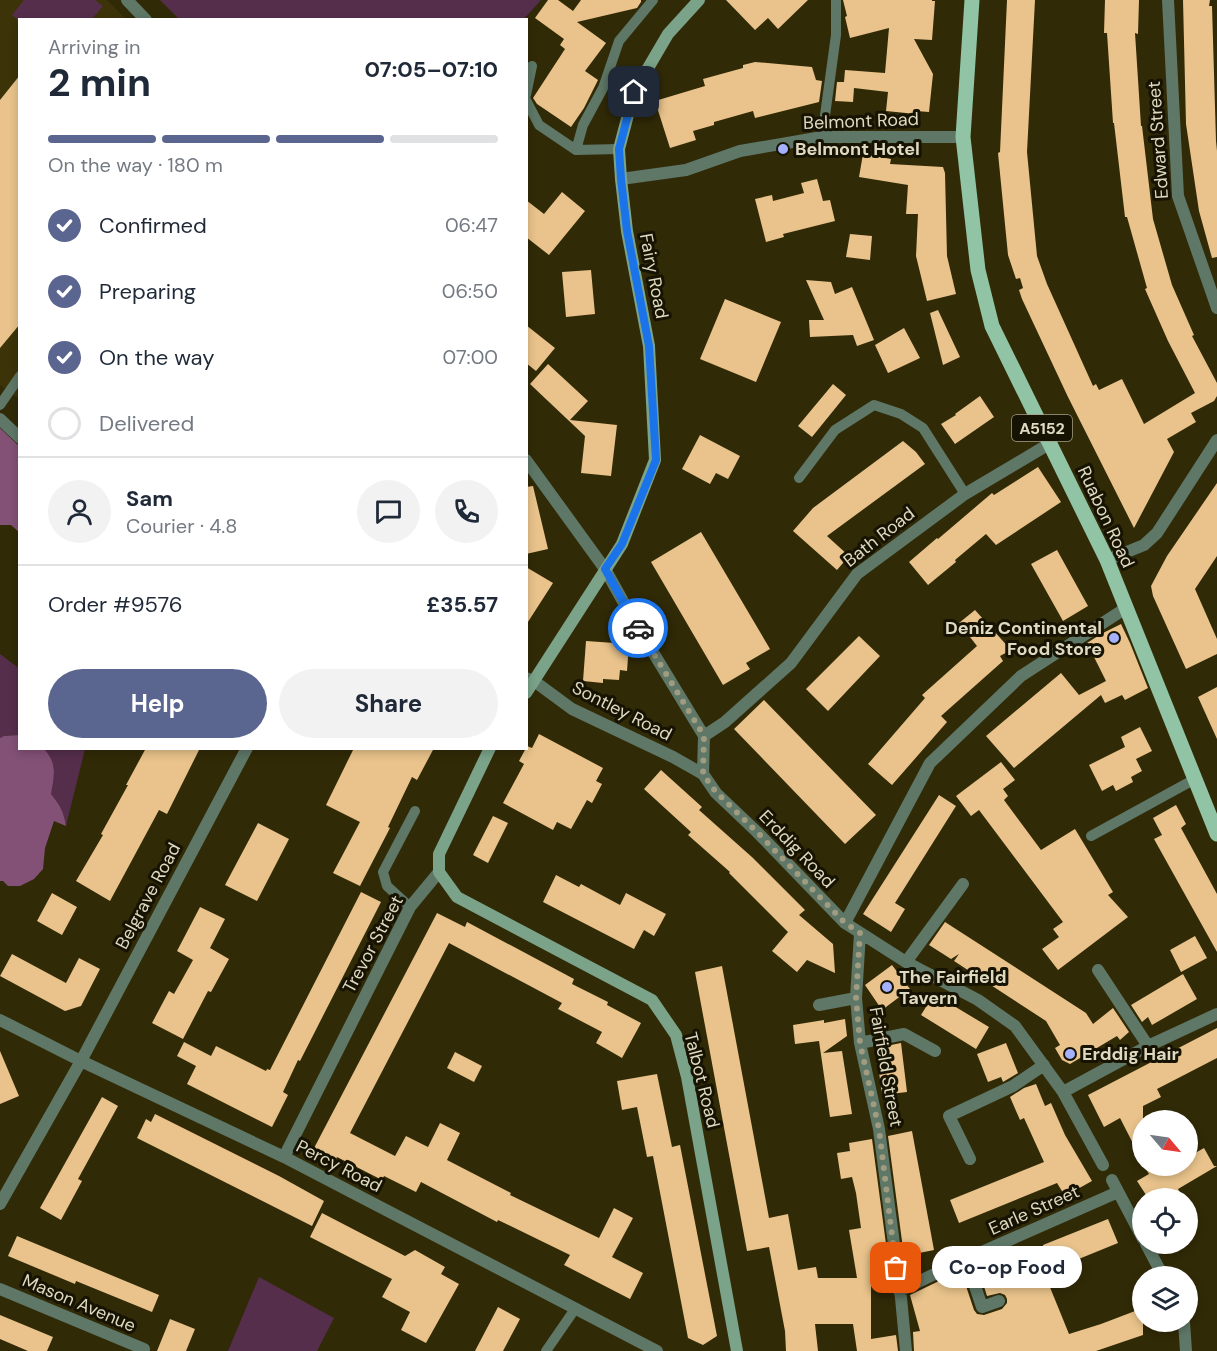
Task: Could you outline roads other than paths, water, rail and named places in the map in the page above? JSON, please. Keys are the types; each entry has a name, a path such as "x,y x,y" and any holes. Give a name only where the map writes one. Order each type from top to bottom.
{"main road":[{"name":"Fairy Road","path":"605,569 622,544 656,460 649,346 627,231 619,149 634,92 668,34 699,0"},
{"name":"Ruabon Road","path":"972,0 963,137 978,270 993,326 1107,560 1217,834"},
{"path":"530,680 605,569"},
{"name":"Trevor Street","path":"439,872 439,854 489,750"},
{"name":"Talbot Road","path":"439,872 457,897 652,1000 676,1035 687,1077 737,1351"}],"street":[{"path":"127,0 144,18"},
{"name":"Edward Street","path":"1168,0 1178,196 1217,308"},
{"name":"Belmont Road","path":"621,179 686,170 740,151 822,137 963,137"},
{"path":"0,419 18,436"},
{"path":"1107,560 1144,545 1157,533 1217,440"},
{"name":"Bath Road","path":"704,736 725,722 791,663 857,574 965,494 1049,444"},
{"path":"528,463 605,569 704,736 703,774"},
{"path":"845,923 930,764 1021,676 1126,608"},
{"name":"Sontley Road","path":"530,680 572,709 673,757 703,774"},
{"name":"Belgrave Road","path":"0,1204 81,1060 246,750"},
{"name":"Erddig Road","path":"703,774 716,792 845,923 906,962 978,999 1015,1026 1063,1092 1103,1165"},
{"name":"Trevor Street","path":"284,1157 410,907 439,872"},
{"path":"906,962 963,884"},
{"name":"Fairfield Street","path":"860,933 856,998 860,1043 879,1129 906,1351"},
{"path":"1098,970 1148,1046"},
{"path":"819,1005 856,998"},
{"path":"1063,1092 1148,1046 1217,1014"},
{"name":"Percy Road","path":"0,1020 284,1157 657,1351"},
{"path":"860,1043 904,1034 935,1052"},
{"path":"970,1159 949,1116 1013,1086 1044,1065"},
{"path":"1112,1180 1132,1218"},
{"name":"Earle Street","path":"899,1290 1118,1192"},
{"path":"966,1259 982,1307 999,1301"},
{"name":"Mason Avenue","path":"0,1289 144,1349"},
{"path":"1185,1332 1186,1351"}],"lane":[{"path":"576,150 583,125 603,88 619,41 653,0"},
{"path":"822,137 836,35 836,0"},
{"path":"528,85 532,66"},
{"path":"528,104 539,125 576,150 619,149"},
{"path":"0,405 18,379"},
{"path":"799,478 835,430 874,405 901,414 923,428 965,494"},
{"path":"1090,836 1195,779"},
{"path":"410,907 387,885 383,872 414,811"},
{"path":"546,1351 575,1309"}],"place":[{"name":"Belmont Hotel","path":"783,149"},
{"name":"Deniz Continental Food Store","path":"1114,638"},
{"name":"The Fairfield Tavern","path":"887,987"},
{"name":"Erddig Hair","path":"1070,1054"},
{"name":"Co-op Food","path":"896,1268"}]}
